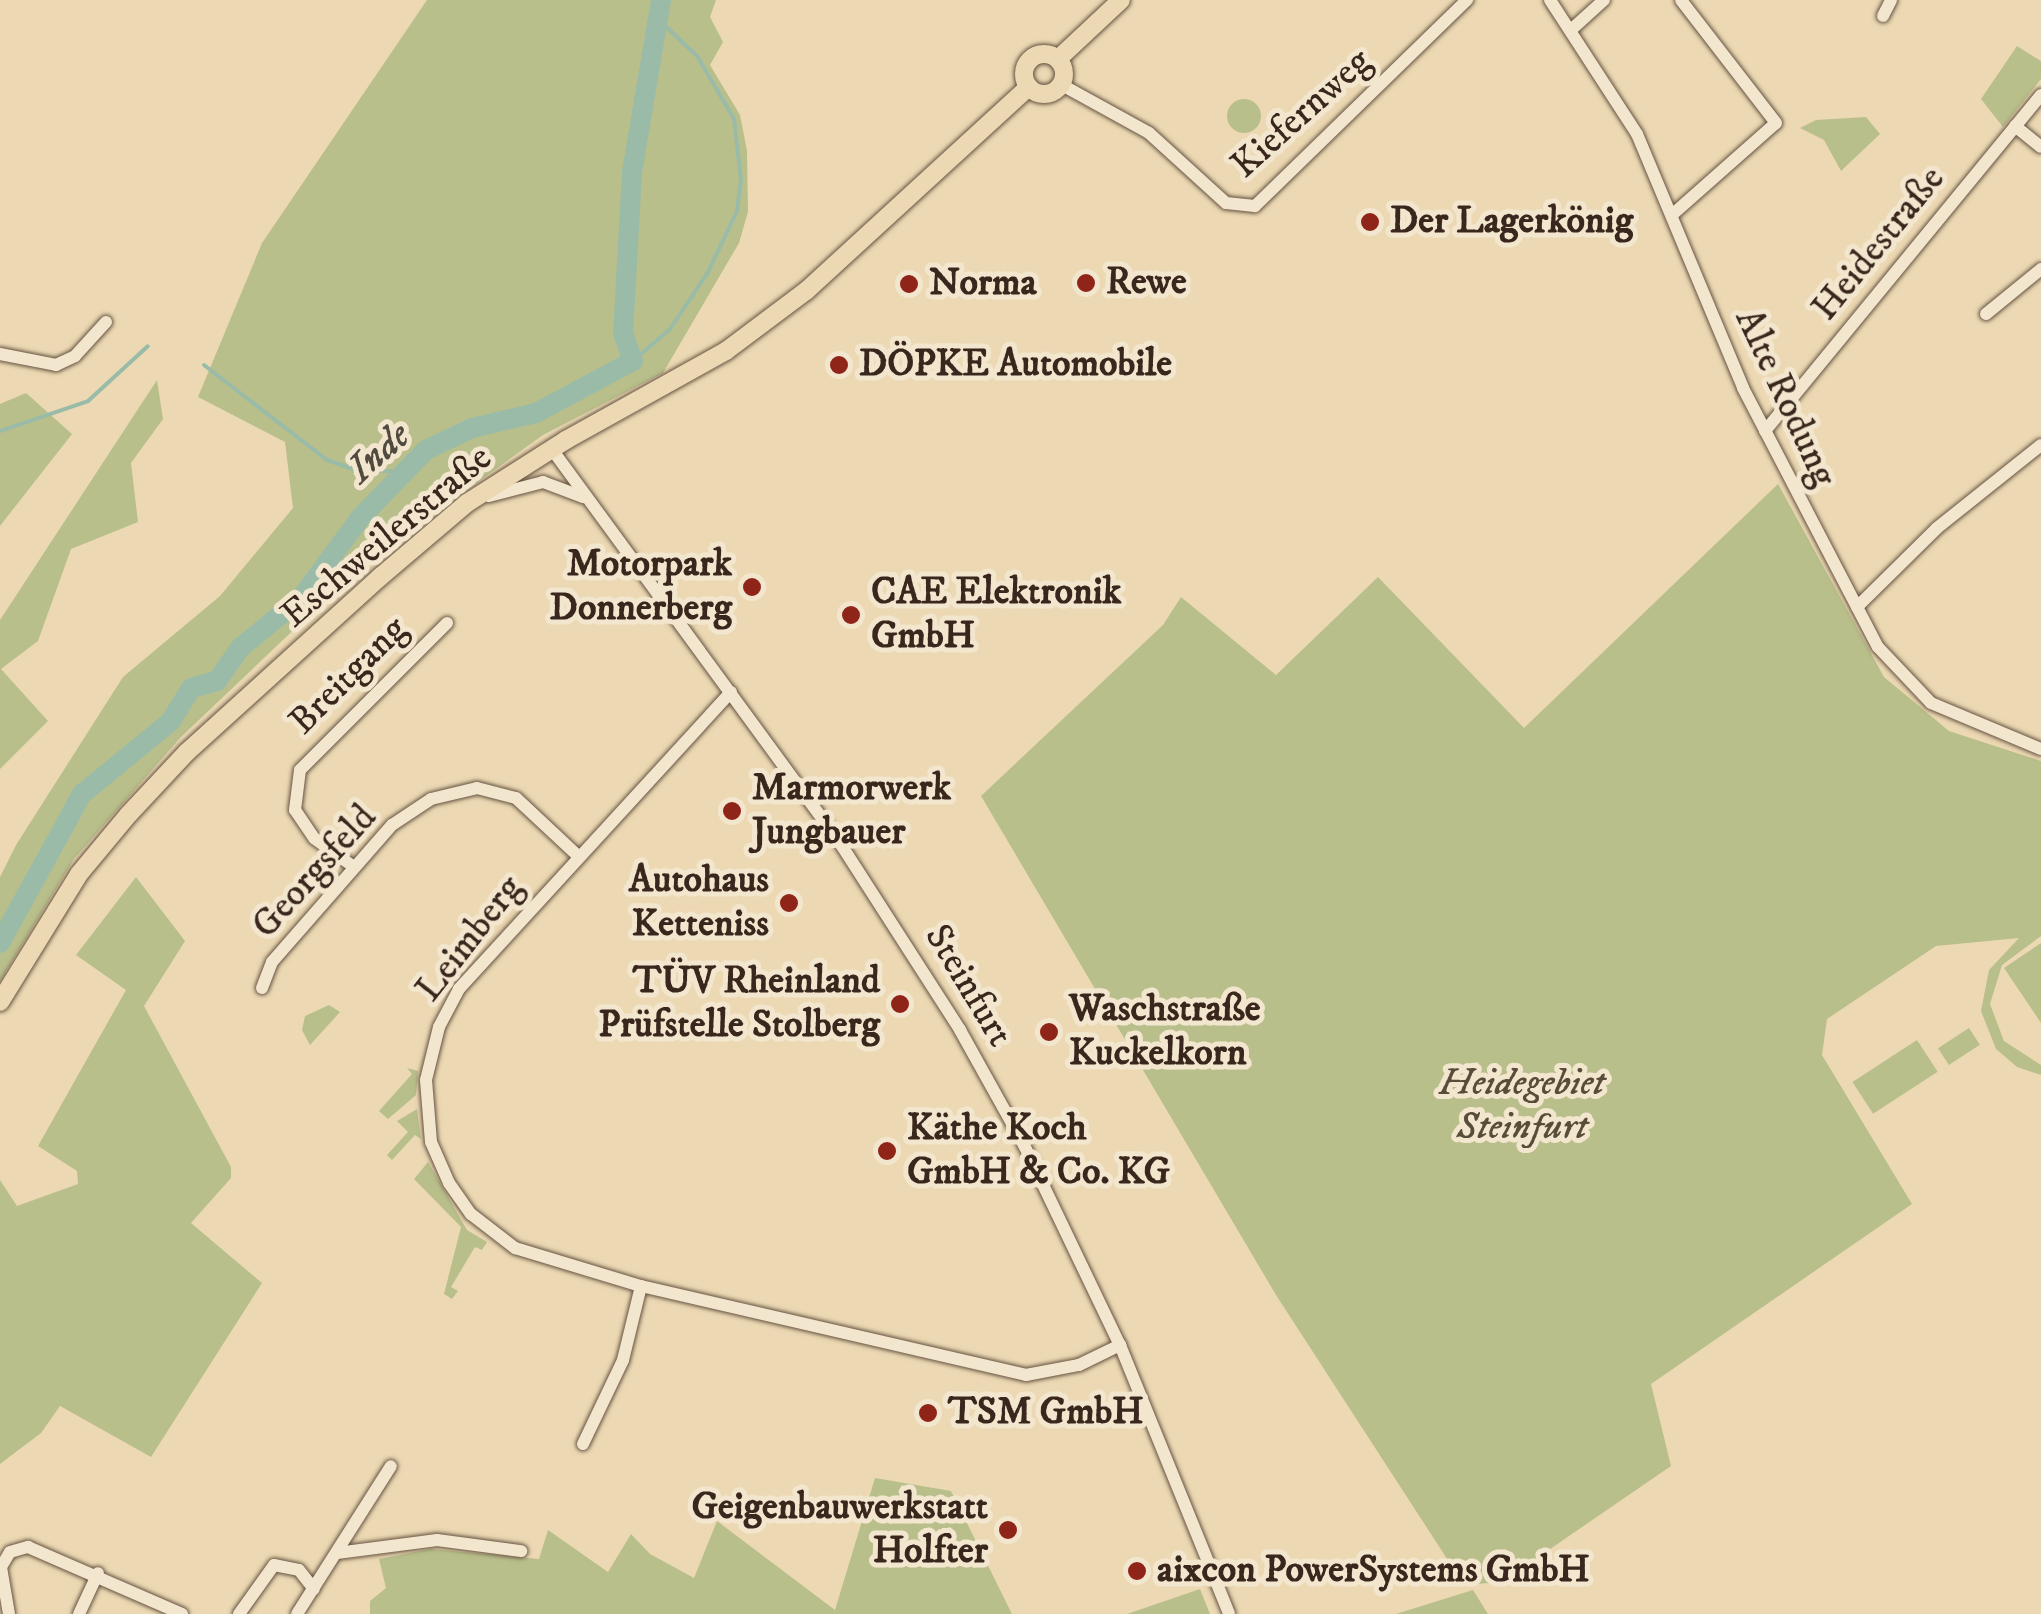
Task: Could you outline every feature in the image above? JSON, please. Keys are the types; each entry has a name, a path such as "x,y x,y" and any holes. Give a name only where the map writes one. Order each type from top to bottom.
{"main road":[{"path":"1058,59 1062,85 1045,94 1028,87 1024,74 1033,56 1058,59 1121,0"},
{"name":"Eschweilerstraße","path":"0,1002 79,874 187,752 467,503 552,448 726,352 806,292 1028,87"}],"street":[{"name":"Kiefernweg","path":"1062,85 1149,133 1213,194 1255,206 1467,0"},
{"name":"Alte Rodung","path":"1550,0 1637,134 1765,431 1857,607 1915,692 1954,717 2041,749"},
{"path":"1572,29 1604,0"},
{"path":"1673,214 1776,123 1680,0"},
{"path":"1882,16 1891,0"},
{"name":"Heidestraße","path":"1765,431 2041,95"},
{"path":"2015,126 2041,147"},
{"path":"1986,314 2041,269"},
{"path":"0,354 56,365 76,356 106,322"},
{"path":"1857,607 1937,528 2041,444"},
{"name":"Steinfurt","path":"552,448 891,918 960,1030 1024,1145 1120,1346 1228,1614"},
{"path":"467,503 544,482 587,499"},
{"name":"Breitgang","path":"354,867 304,826 293,799 300,770 446,623"},
{"name":"Leimberg","path":"731,692 577,855 459,989 428,1064 427,1122 459,1199 499,1238 536,1258 1026,1375 1079,1365 1120,1346"},
{"name":"Georgsfeld","path":"262,988 272,962 354,867 392,825 432,799 477,788 516,798 577,855"},
{"path":"583,1444 623,1360 641,1286"},
{"path":"297,1614 392,1466"},
{"path":"337,1553 437,1540 521,1550"},
{"path":"9,1614 1,1566 10,1552 42,1548 182,1614"},
{"path":"239,1614 274,1565 300,1570 314,1588"},
{"path":"79,1614 98,1573"}],"green space":[{"path":"427,0 716,0 710,17 723,42 710,65 740,115 747,151 748,212 739,243 663,373 543,435 363,564 181,737 74,859 0,981 0,877 16,845 123,677 220,596 293,508 285,442 198,397 262,243"},
{"path":"2017,46 2041,61 2041,79 2003,127 1981,99"},
{"path":"1244,99 1256,104 1261,116 1256,128 1244,133 1232,128 1227,116 1232,104"},
{"path":"1866,117 1880,134 1841,171 1824,140 1800,128 1816,120"},
{"path":"157,380 163,419 131,463 138,522 71,549 38,641 1,669 48,721 0,769 0,620"},
{"path":"26,393 72,434 0,526 0,404"},
{"name":"Heidegebiet Steinfurt","path":"1778,484 1884,677 1949,731 2041,761 2041,936 2002,965 1990,1004 2004,1041 2041,1065 2041,1075 2017,1067 1996,1049 1981,1011 1989,970 2019,938 1936,946 1827,1019 1822,1055 1912,1204 1651,1384 1671,1466 1502,1582 1464,1585 1276,1295 981,796 1163,625 1181,597 1276,675 1378,577 1524,728"},
{"path":"136,877 185,941 144,1006 231,1167 231,1178 191,1223 262,1283 151,1457 60,1406 41,1433 0,1464 0,1180 17,1206 78,1184 77,1171 38,1146 126,990 76,955"},
{"path":"2041,943 2041,1023 2004,968"},
{"path":"329,1005 340,1012 310,1045 302,1030 305,1016"},
{"path":"1969,1028 1980,1045 1949,1065 1938,1048"},
{"path":"1917,1040 1938,1072 1873,1114 1852,1082"},
{"path":"407,1068 418,1071 416,1095 388,1119 379,1111 412,1074"},
{"path":"417,1109 421,1139 415,1135 392,1160 387,1155 408,1132 397,1121"},
{"path":"428,1162 467,1230 487,1242 482,1250 475,1247 451,1287 458,1291 452,1299 444,1294 461,1227 414,1179"},
{"path":"875,1478 951,1491 1012,1614 370,1614 370,1601 386,1588 379,1559 430,1549 539,1559 548,1530 608,1572 631,1534 650,1554 694,1578 717,1521 835,1610"},
{"path":"1200,1589 1210,1614 1127,1614"},
{"path":"1473,1590 1488,1614 1396,1614"}],"waterway":[{"name":"Inde","path":"0,943 82,794 170,722 191,688 217,681 240,648 301,598 361,517 426,450 472,428 536,413 633,361 623,334 632,172 661,0"},
{"path":"633,361 670,329 707,274 737,211 741,180 734,119 697,56 662,23"},
{"path":"0,431 88,401 148,346"},
{"path":"204,365 327,460 353,469 402,472"}],"place":[{"name":"Der Lagerkönig","path":"1370,222"},
{"name":"Rewe","path":"1086,283"},
{"name":"Norma","path":"909,284"},
{"name":"DÖPKE Automobile","path":"839,365"},
{"name":"Motorpark Donnerberg","path":"752,587"},
{"name":"CAE Elektronik GmbH","path":"851,615"},
{"name":"Marmorwerk Jungbauer","path":"732,811"},
{"name":"Autohaus Ketteniss","path":"789,903"},
{"name":"TÜV Rheinland Prüfstelle Stolberg","path":"900,1004"},
{"name":"Waschstraße Kuckelkorn","path":"1049,1032"},
{"name":"Käthe Koch GmbH & Co. KG","path":"887,1151"},
{"name":"TSM GmbH","path":"928,1413"},
{"name":"Geigenbauwerkstatt Holfter","path":"1008,1530"},
{"name":"aixcon PowerSystems GmbH","path":"1137,1571"}]}
